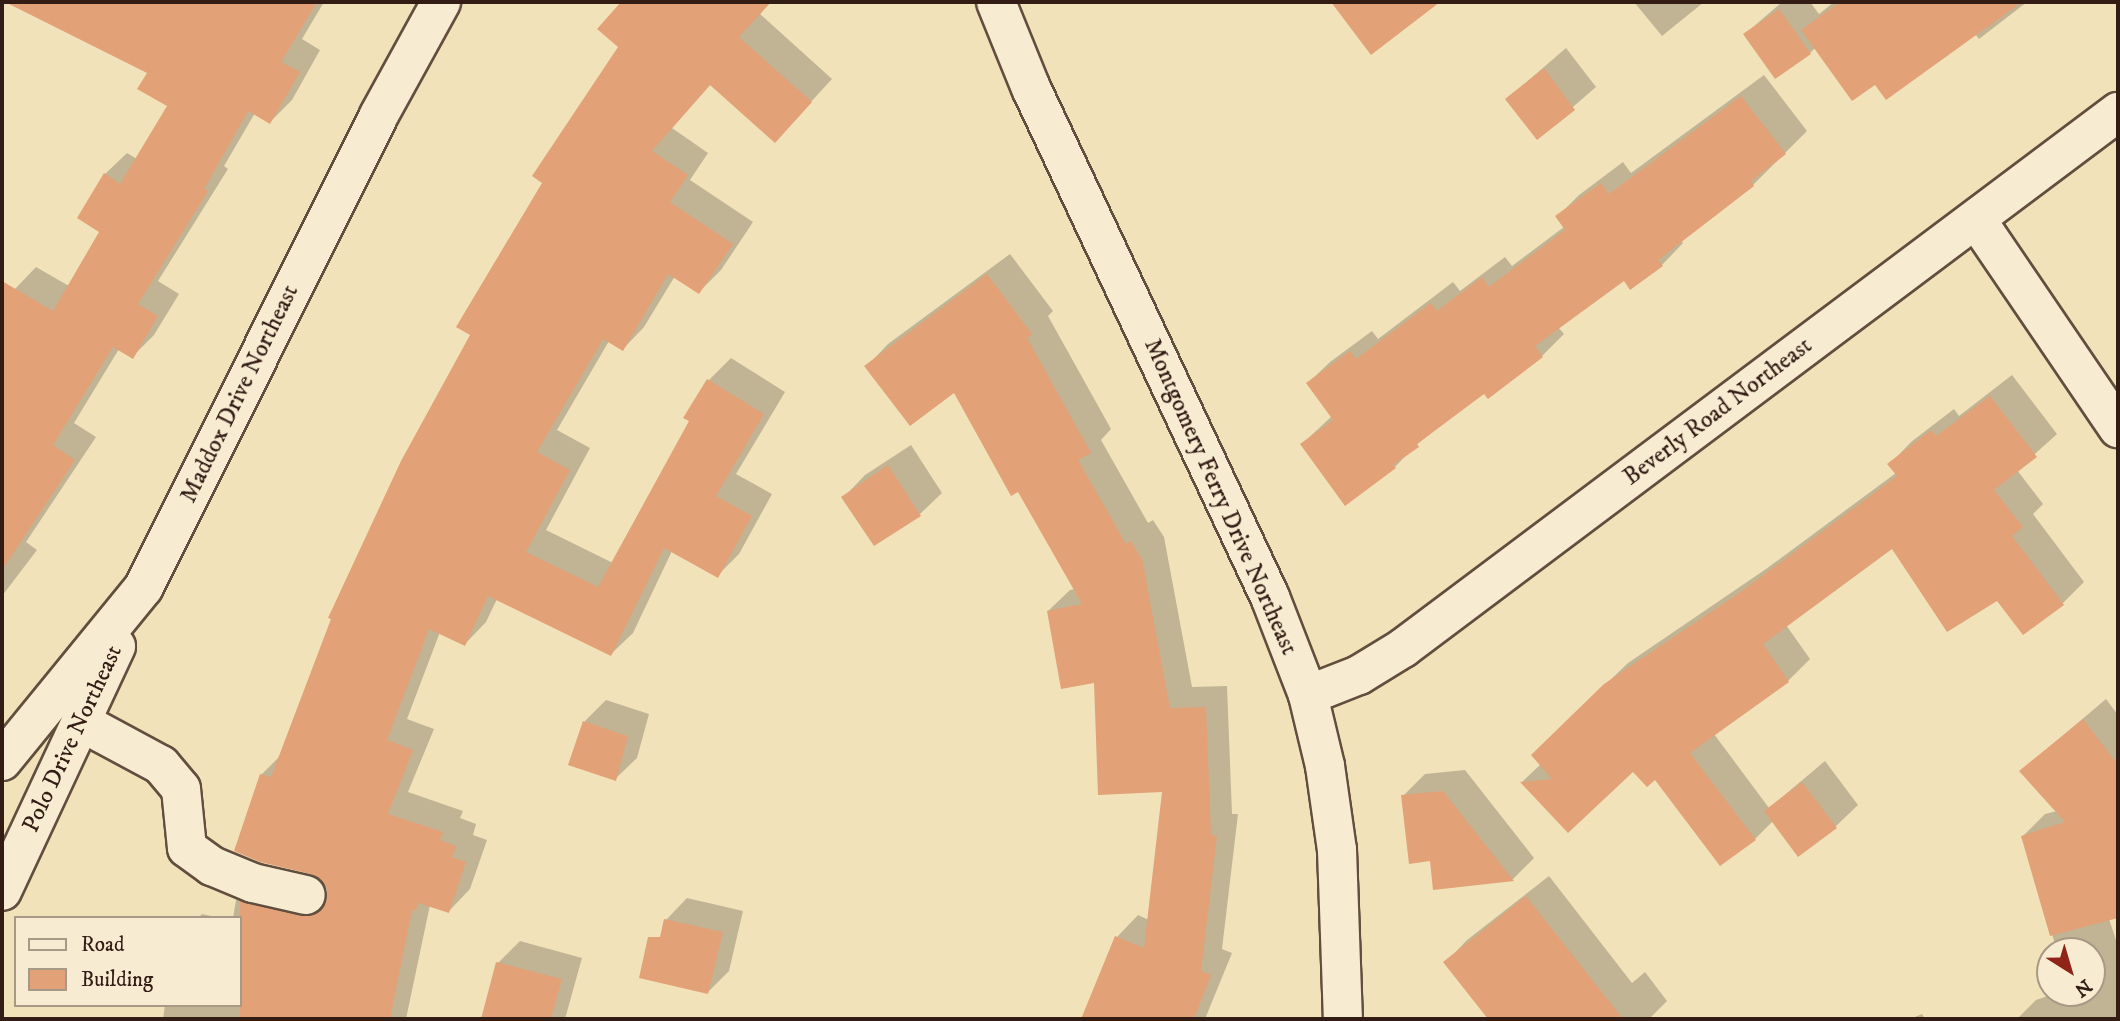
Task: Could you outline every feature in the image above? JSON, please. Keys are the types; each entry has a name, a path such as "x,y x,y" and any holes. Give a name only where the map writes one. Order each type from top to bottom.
{"street":[{"name":"Maddox Drive Northeast","path":"2,761 144,587 379,115 441,2"},
{"name":"Montgomery Ferry Drive Northeast","path":"996,2 1031,88 1270,597 1308,695 1325,766 1337,850 1343,1019"},
{"name":"Beverly Road Northeast","path":"1308,695 1359,675 1404,648 2118,112"},
{"path":"1976,219 2118,428"},
{"name":"Polo Drive Northeast","path":"2,891 144,587"},
{"path":"81,722 161,765 181,789 187,848 212,866 253,883 306,895"}],"building":[{"path":"5,2 317,2 281,62 300,72 270,124 248,111 204,189 208,191 138,304 158,316 133,359 113,347 53,445 75,460 2,570 2,281 53,311 99,232 77,218 104,173 120,184 167,106 137,89 147,73"},
{"path":"621,2 771,2 739,37 812,102 775,143 710,85 652,151 688,175 670,202 733,244 699,294 668,274 623,351 603,339 537,452 570,470 526,552 598,587 689,421 683,418 707,379 764,414 716,496 752,516 718,578 664,548 611,656 488,596 465,646 429,629 387,740 413,750 388,814 443,832 440,840 456,846 452,857 466,862 449,913 418,903 416,911 412,910 390,1019 240,1019 240,901 312,916 322,910 327,899 327,888 320,879 311,874 260,862 234,851 260,774 271,777 331,619 328,618 401,461 470,335 456,327 542,183 532,176 618,47 597,29"},
{"path":"1331,2 1440,2 1371,55"},
{"path":"1840,2 2022,2 1886,100 1875,85 1852,101 1801,30"},
{"path":"1779,9 1811,54 1775,79 1743,34"},
{"path":"1544,68 1575,110 1537,140 1505,99"},
{"path":"1741,96 1786,154 1751,181 1754,186 1658,260 1663,266 1630,290 1624,281 1535,346 1543,357 1488,399 1484,394 1417,444 1419,447 1393,465 1396,468 1345,506 1300,444 1333,420 1306,383 1350,351 1356,359 1431,303 1437,311 1482,277 1489,287 1565,230 1555,216 1601,183 1609,194"},
{"path":"987,274 1032,334 1027,338 1091,453 1078,460 1126,544 1131,541 1142,559 1170,708 1206,707 1211,835 1217,836 1201,971 1211,975 1194,1019 1081,1019 1115,936 1144,948 1162,792 1098,795 1094,683 1061,689 1047,611 1082,604 1018,492 1011,496 954,393 910,426 864,366"},
{"path":"1990,396 2037,457 1994,490 2023,527 2012,536 2064,605 2023,635 1997,601 1947,632 1892,549 1763,644 1789,682 1690,753 1756,840 1720,866 1655,780 1647,787 1633,772 1568,833 1520,782 1552,779 1531,755 1604,684 1742,591 1897,476 1887,464 1931,430 1936,436"},
{"path":"888,465 921,516 874,546 841,497"},
{"path":"2083,719 2118,765 2118,918 2050,936 2021,836 2065,822 2019,771"},
{"path":"583,721 628,736 616,781 568,765"},
{"path":"1802,782 1837,828 1798,857 1764,811"},
{"path":"1443,791 1514,881 1433,890 1430,861 1409,864 1401,795"},
{"path":"1526,896 1623,1019 1488,1019 1443,962"},
{"path":"664,919 723,932 708,994 639,978 648,937 660,937"},
{"path":"496,962 562,979 551,1019 481,1019"}]}
